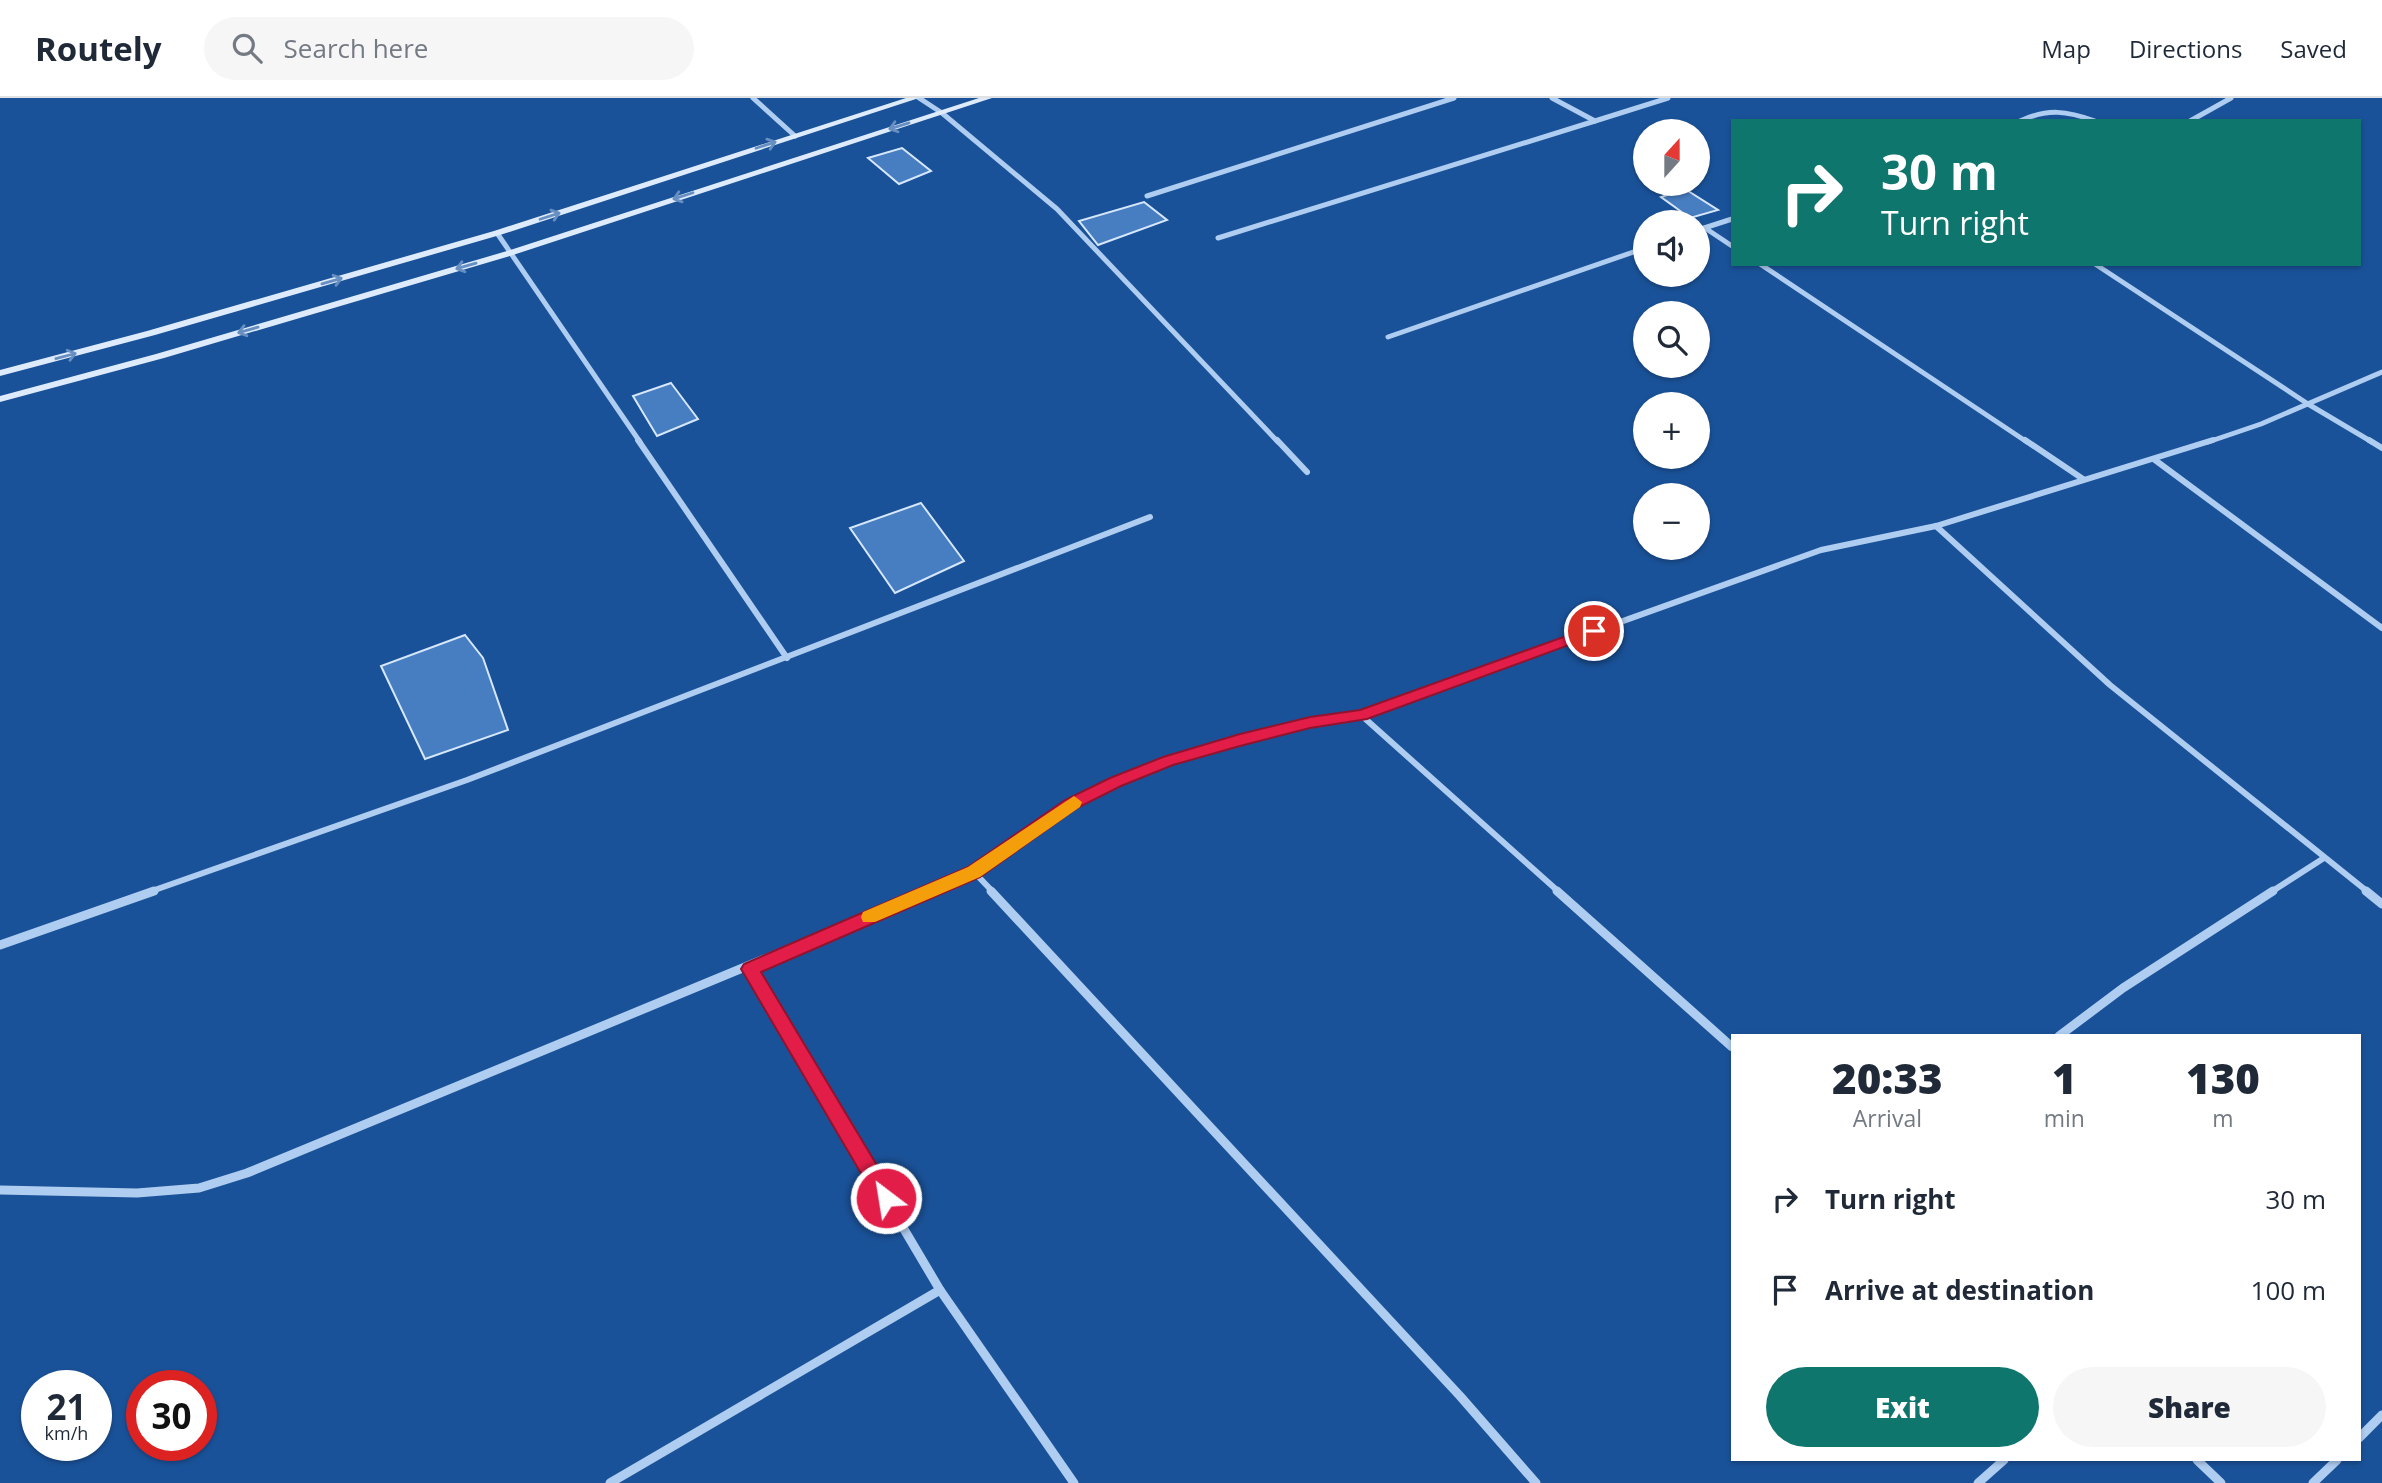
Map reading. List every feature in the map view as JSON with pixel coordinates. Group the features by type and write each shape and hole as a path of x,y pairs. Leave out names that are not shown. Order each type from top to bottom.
{"street":[{"path":"753,98 795,136"},
{"path":"0,373 151,333 497,233 917,98 942,113 1057,209 1307,472"},
{"path":"0,399 173,352 510,253 988,98"},
{"path":"1147,196 1454,98"},
{"path":"1552,98 1595,121"},
{"path":"1218,238 1668,98"},
{"path":"2194,119 2231,98"},
{"path":"2024,119 2056,109 2068,110 2090,119"},
{"path":"1710,226 1731,219"},
{"path":"1710,231 1731,245"},
{"path":"497,233 787,658"},
{"path":"1388,337 1633,252"},
{"path":"1763,266 2083,480"},
{"path":"2098,266 2308,404 2382,448"},
{"path":"0,1190 137,1193 199,1188 247,1173 750,969 974,872 1071,804 1168,761 1310,723 1361,715 1821,550 1936,526 2155,460 2261,424 2382,372"},
{"path":"2155,460 2382,628"},
{"path":"0,946 467,780 1150,517"},
{"path":"1936,526 2110,685 2382,904"},
{"path":"1361,715 1731,1046"},
{"path":"2062,1034 2123,988 2324,858"},
{"path":"974,872 1460,1396 1536,1483"},
{"path":"750,969 940,1290 1074,1483"},
{"path":"610,1483 940,1290"},
{"path":"2361,1436 2382,1415"},
{"path":"1978,1483 2003,1461"},
{"path":"2198,1461 2221,1483"},
{"path":"2314,1483 2336,1461"}],"building":[{"path":"902,148 931,171 899,184 868,158"},
{"path":"1696,196 1718,210 1710,212 1710,210 1679,210 1661,197"},
{"path":"1144,202 1167,220 1098,245 1079,221"},
{"path":"671,383 698,419 657,436 633,396"},
{"path":"921,503 964,561 895,593 850,528"},
{"path":"465,635 483,658 508,730 425,759 381,666"}],"slow traffic":[{"path":"869,917 974,872 1074,802"}],"route":[{"path":"886,1198 750,969 974,872 1071,804 1168,761 1310,723 1361,715 1594,631"}]}
